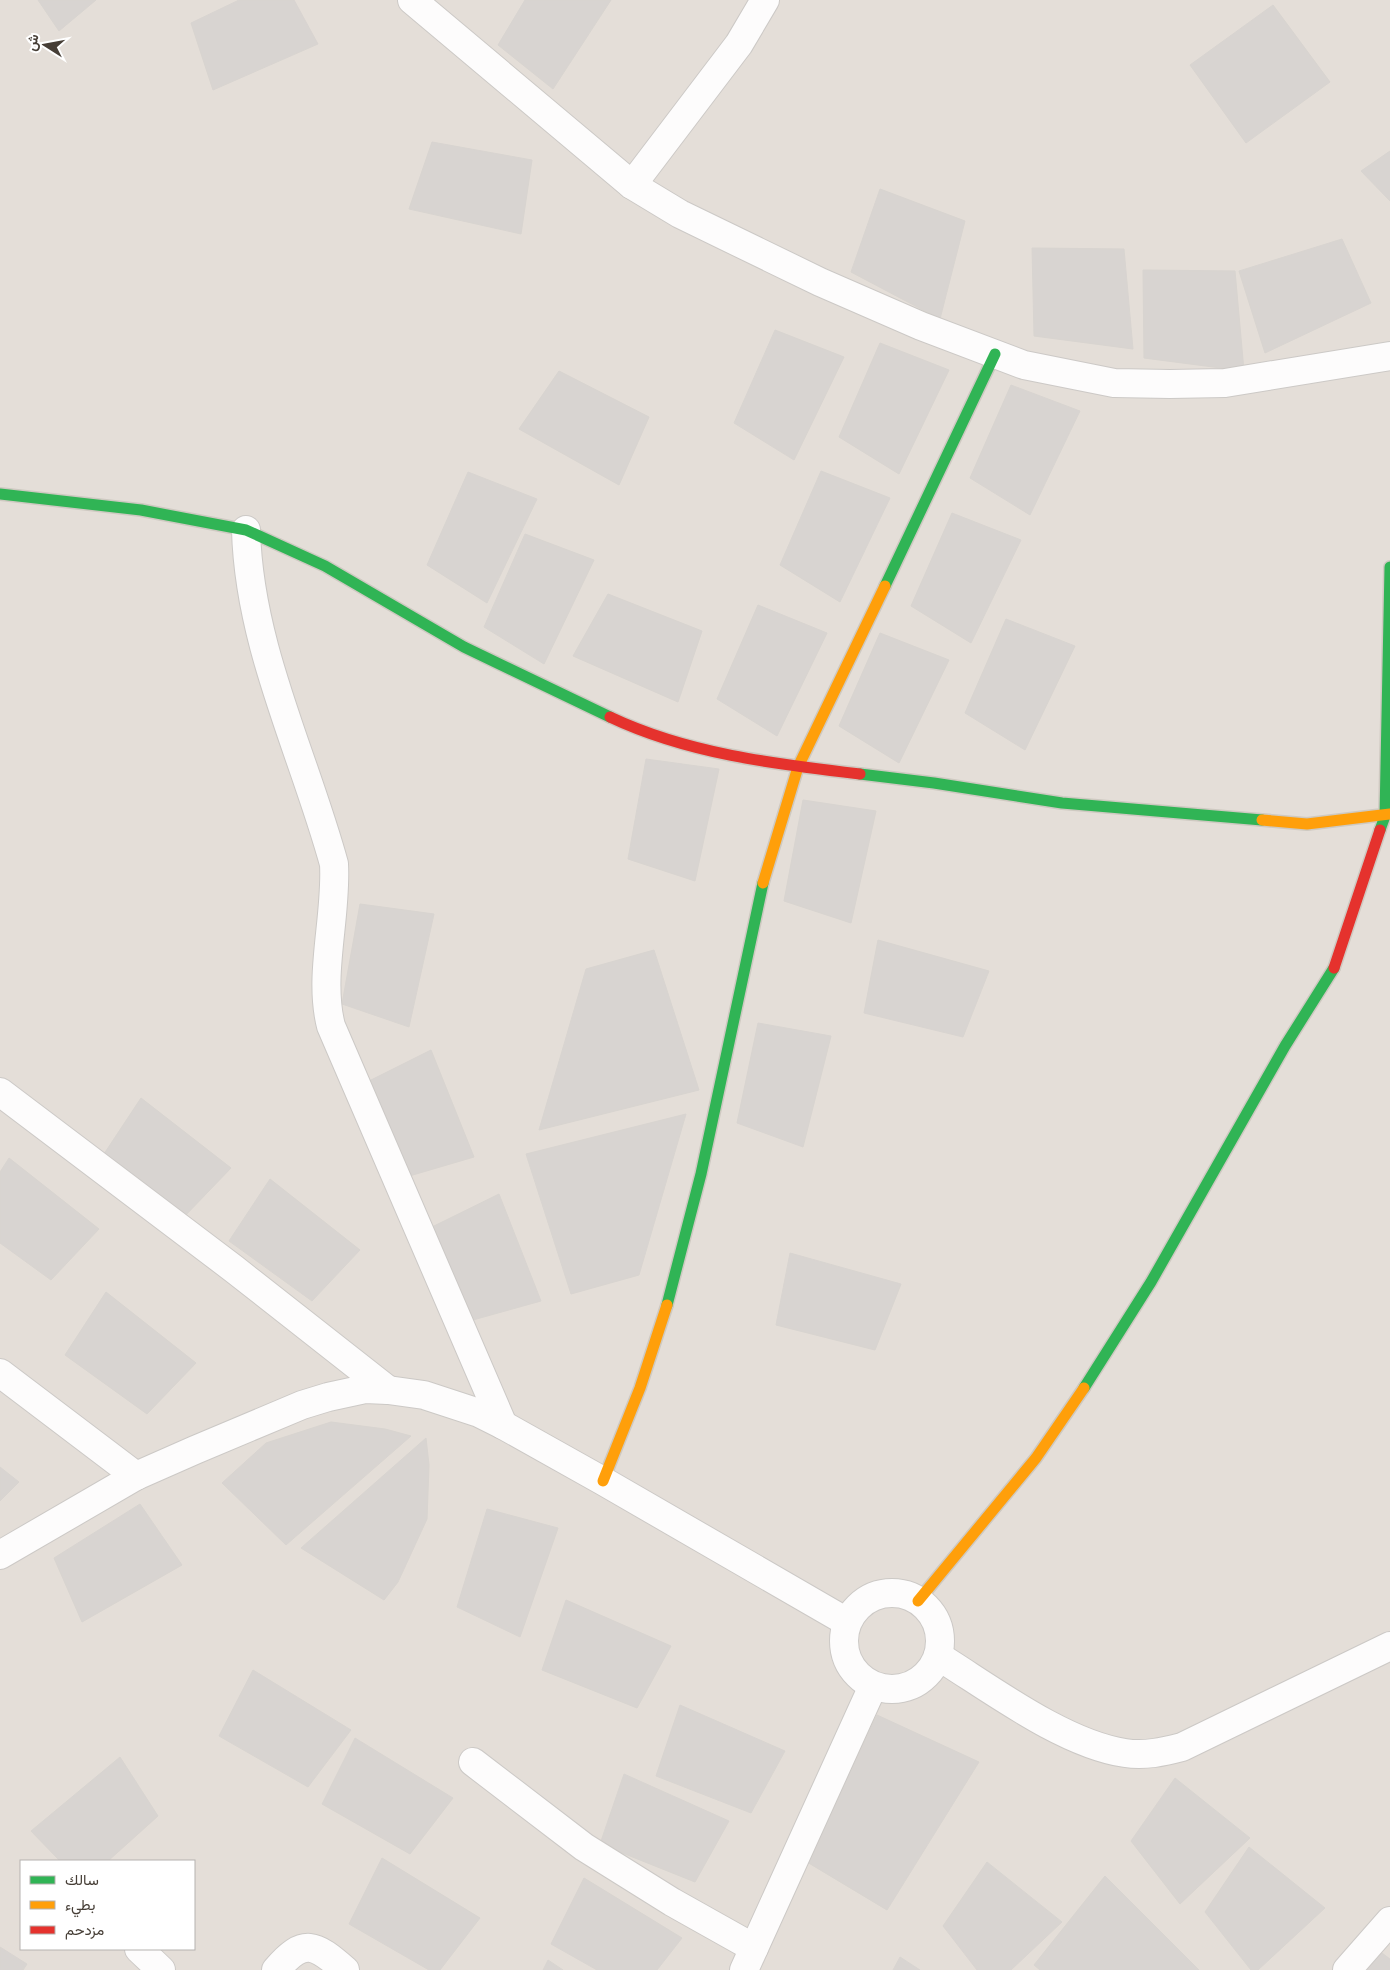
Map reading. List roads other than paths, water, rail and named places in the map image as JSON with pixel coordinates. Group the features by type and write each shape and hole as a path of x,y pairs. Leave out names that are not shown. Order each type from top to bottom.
{"street":[{"path":"412,0 632,185 680,214 812,278 921,326 1024,365 1114,383 1225,383 1390,356"},
{"path":"632,185 739,44 765,0"},
{"path":"604,1481 640,1388 673,1285 701,1174 762,886 798,767 995,354"},
{"path":"0,494 141,510 246,530 325,566 464,647 625,724 676,743 731,756 798,767 934,783 1062,804 1307,824 1387,815"},
{"path":"246,530 246,554 265,650 334,864 334,895 326,992 327,1011 331,1026 503,1425"},
{"path":"918,1601 1036,1458 1077,1400 1151,1282 1285,1046 1335,966 1387,815 1390,567"},
{"path":"0,1092 234,1269 388,1390"},
{"path":"0,1373 136,1476"},
{"path":"0,1555 136,1476 194,1450 302,1405 365,1389 388,1390 424,1395 479,1413 503,1425 604,1481 847,1622"},
{"path":"889,1593 904,1594 918,1601 930,1612 938,1625 940,1640 938,1656 930,1670 912,1685 888,1690 873,1686 859,1677 850,1664 844,1649 847,1622 860,1605 874,1597 889,1593"},
{"path":"938,1656 1032,1715 1070,1736 1096,1747 1126,1753 1151,1754 1182,1747 1390,1646"},
{"path":"473,1762 584,1847 672,1902 749,1959 873,1686"},
{"path":"1347,1970 1390,1921"},
{"path":"276,1970 297,1949 308,1947 319,1950 345,1970"},
{"path":"140,1950 161,1970"}]}
